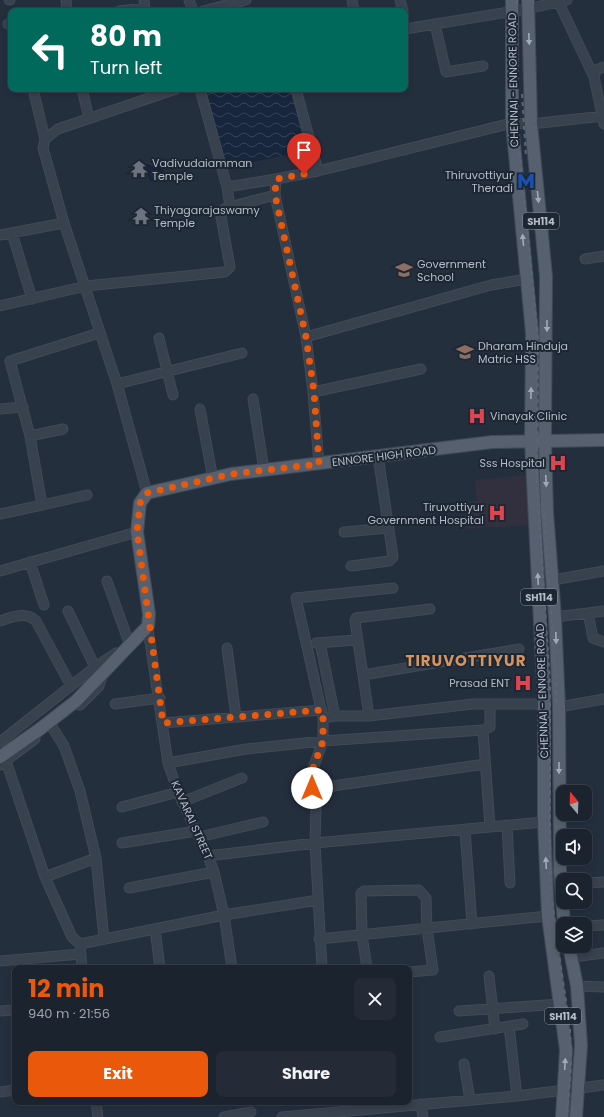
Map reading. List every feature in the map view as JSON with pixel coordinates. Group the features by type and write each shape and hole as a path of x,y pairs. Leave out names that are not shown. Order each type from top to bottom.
{"main road":[{"name":"CHENNAI - ENNORE ROAD","path":"528,5 532,124 546,276 545,442 547,512 553,580 559,707 562,873"},
{"name":"CHENNAI - ENNORE ROAD","path":"512,6 512,123 532,334 531,442 544,704 544,822 548,916 566,1050 562,1117"},
{"name":"ENNORE HIGH ROAD","path":"147,493 264,470 492,442 604,440"},
{"path":"2,761 40,729 73,694 99,670 142,634 148,619 137,532 140,503 147,493"},
{"path":"1,741 73,694 97,674 148,619"},
{"path":"547,891 556,888"},
{"name":"SH114","path":"571,953 576,986 581,1046 576,1117"}],"street":[{"path":"215,8 246,0"},
{"path":"227,187 318,171 512,123 532,124 603,118 594,77 563,2 512,6 435,24 408,26"},
{"path":"135,8 145,6"},
{"path":"435,24 446,72 483,66"},
{"path":"594,77 596,70 604,67"},
{"path":"34,92 45,139 44,155 64,223 86,286 99,333 117,384 147,493"},
{"path":"83,92 89,118"},
{"path":"45,139 58,129 167,92"},
{"path":"201,92 227,187 230,207"},
{"path":"297,92 318,171"},
{"path":"276,179 275,195 306,337 314,392 319,464"},
{"path":"0,306 86,286 228,271 230,267 221,217 222,212 230,207 275,195"},
{"path":"0,236 64,223"},
{"path":"12,233 32,298"},
{"path":"585,259 604,256"},
{"path":"306,337 491,285 527,279"},
{"path":"0,363 99,333"},
{"path":"159,338 173,395"},
{"path":"117,384 242,353"},
{"path":"10,361 30,436 42,505"},
{"path":"314,392 421,369"},
{"path":"253,399 264,470"},
{"path":"0,409 23,407"},
{"path":"200,409 213,479"},
{"path":"30,436 63,429"},
{"path":"351,566 392,560 389,528 378,456"},
{"path":"0,514 87,494"},
{"path":"344,532 389,528"},
{"path":"0,570 137,532"},
{"path":"30,562 44,605"},
{"path":"553,580 604,571"},
{"path":"107,581 128,640"},
{"path":"322,965 319,939 315,843 316,808 312,788 312,771 323,741 322,714 296,598 393,588"},
{"path":"369,716 357,640 356,618 430,609"},
{"path":"68,611 99,670 99,686 52,727 2,761 45,877 72,937 80,949 82,965"},
{"path":"555,617 604,611"},
{"path":"588,613 593,638 604,642"},
{"path":"0,621 24,615 31,616 36,621 73,694"},
{"name":"KAVARAI STREET","path":"148,619 168,763 182,802 198,834 214,872 224,915 232,965"},
{"path":"306,644 357,640"},
{"path":"320,643 335,716"},
{"path":"227,648 236,717"},
{"path":"362,675 519,649"},
{"path":"99,670 116,653"},
{"path":"114,704 160,698"},
{"path":"559,707 604,699"},
{"path":"163,723 236,717 322,714 335,716 369,716 473,704 544,704"},
{"path":"168,763 246,749 323,741 483,730 490,727 490,704"},
{"path":"52,727 64,746 80,792 96,858 104,940"},
{"path":"483,730 490,827"},
{"path":"312,788 486,764"},
{"path":"182,802 242,778"},
{"path":"122,807 178,792"},
{"path":"122,843 198,834 263,822"},
{"path":"208,856 315,843 544,822"},
{"path":"507,825 510,883"},
{"path":"465,830 472,924"},
{"path":"45,877 96,858"},
{"path":"129,888 214,872"},
{"path":"592,883 604,882"},
{"path":"367,965 362,935 361,893 364,891 419,890 426,898 427,929 433,970 412,972"},
{"path":"0,961 80,949 104,940 155,929 224,915 318,900"},
{"path":"319,939 548,916"},
{"path":"592,925 604,924"},
{"path":"155,929 160,965"},
{"path":"592,952 604,952"},
{"path":"489,976 495,1029"},
{"path":"576,986 604,987"},
{"path":"459,1011 561,1004"},
{"path":"0,1011 12,1010"},
{"path":"440,1037 524,1024"},
{"path":"509,1026 517,1096"},
{"path":"464,1064 470,1100"},
{"path":"282,1117 336,1114 421,1104 517,1096 578,1087 604,1085"},
{"path":"0,1092 12,1090"},
{"path":"421,1104 423,1117"},
{"path":"96,1105 98,1117"},
{"path":"224,1117 251,1114"}],"shaded area":[{"name":"Tiruvottiyur Government Hospital","path":"526,475 530,525 467,529 465,502 477,501 475,480"}],"water":[{"path":"206,92 292,92 308,151 227,167"},
{"path":"160,160 166,176 150,182 144,165"},
{"path":"141,1105 152,1105 141,1107"}],"railway":[{"path":"517,0 515,47 516,114 538,338 537,482 550,685 550,878 556,933 570,1029 571,1066 567,1117"},
{"path":"522,94 526,156"},
{"path":"544,515 556,684 556,706"}],"place":[{"name":"Vadivudaiamman Temple","path":"139,169"},
{"name":"Thiruvottiyur Theradi","path":"526,181"},
{"name":"Thiyagarajaswamy Temple","path":"141,216"},
{"name":"Government School","path":"404,270"},
{"name":"Dharam Hinduja Matric HSS","path":"465,352"},
{"name":"Vinayak Clinic","path":"477,416"},
{"name":"Sss Hospital","path":"558,463"},
{"name":"Tiruvottiyur Government Hospital","path":"497,513"},
{"name":"Prasad ENT","path":"523,683"}],"district":[{"name":"TIRUVOTTIYUR","path":"466,661"}],"route":[{"path":"304,174 276,179 275,195 306,337 314,392 319,464 231,474 147,493 140,503 137,532 149,614 148,624 163,723 322,710 323,741 312,771 312,788"}]}
